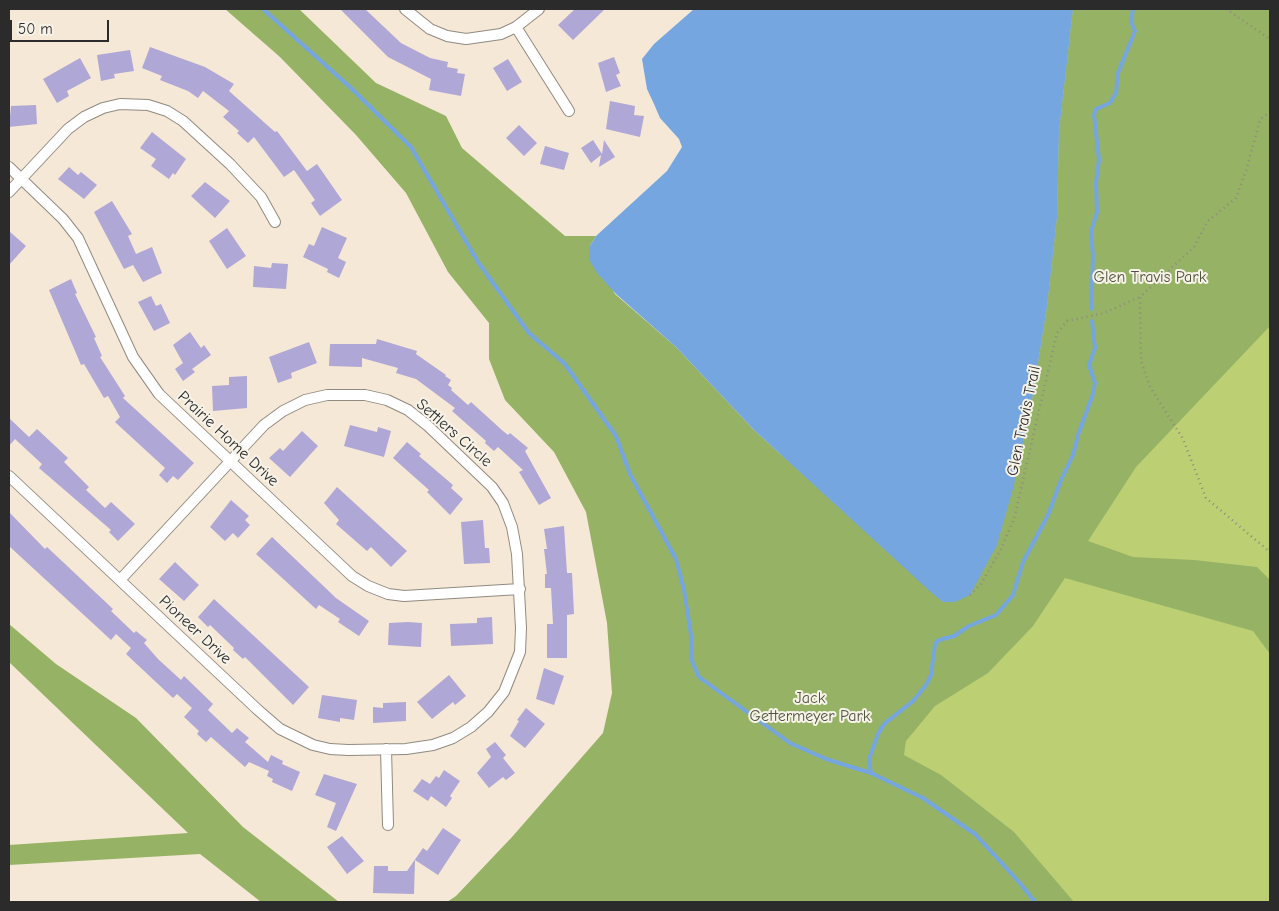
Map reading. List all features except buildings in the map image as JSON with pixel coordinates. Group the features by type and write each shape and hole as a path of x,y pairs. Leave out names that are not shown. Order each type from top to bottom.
{"street":[{"path":"405,9 430,29 447,36 466,39 501,34 516,27 539,9"},
{"path":"516,27 569,111"},
{"path":"9,192 68,129 84,117 103,108 120,104 148,105 167,111 183,121 230,164 261,197 275,222"},
{"name":"Prairie Home Drive","path":"9,168 64,219 78,238 133,356 159,394 341,566 368,586 388,594 404,596 520,589"},
{"name":"Settlers Circle","path":"120,580 231,462 264,424 283,411 305,400 349,394 387,400 408,410 427,425 492,487 503,503 512,527 520,589 520,652 504,692 488,712 471,727 453,738 433,744 386,749"},
{"name":"Pioneer Drive","path":"9,476 280,729 296,738 330,749 386,749"},
{"path":"386,749 388,825"}],"path":[{"path":"1226,9 1270,39"},
{"name":"Glen Travis Trail","path":"970,595 981,584 1000,551 1014,519 1057,333 1067,321 1104,313 1140,297 1194,247 1207,222 1236,198 1246,171 1260,120 1270,111"},
{"path":"1140,297 1141,360 1150,387 1174,422 1183,439 1206,498 1270,552"}],"green space":[{"path":"225,9 299,9 376,83 446,116 462,148 565,236 596,236 590,246 615,294 676,347 754,430 943,602 955,602 1032,400 1047,307 1057,217 1059,131 1073,9 1270,9 1270,326 1136,467 1088,541 1133,557 1194,560 1257,567 1270,580 1270,654 1253,631 1065,578 1033,626 988,673 935,706 906,741 904,755 941,775 1014,832 1074,902 447,902 456,896 512,837 603,733 612,693 607,623 586,512 554,452 505,400 489,359 489,323 448,272 406,193 356,135 280,57"},
{"path":"1055,9 1270,9 1270,902 457,902 609,737"},
{"path":"9,624 56,664 136,718 243,827 339,902 261,902 200,854 9,865 9,845 188,833 9,662"}],"water":[{"path":"694,9 1073,9 1059,131 1057,217 1047,307 1032,400 1014,485 997,545 970,595 955,602 943,602 933,594 754,430 676,347 616,294 597,273 589,259 590,246 596,236 667,171 682,147 679,139 660,118 647,89 642,59 654,44"}],"waterway":[{"path":"263,9 351,88 411,147 478,262 529,333 565,364 616,436 630,474 676,559 684,590 691,635 692,661 699,677 790,743 826,759 871,773 923,798 975,834 1035,902"},
{"path":"1091,309 1093,256 1091,232 1097,212 1096,183 1099,160 1094,115 1096,109 1110,103 1116,93 1118,73 1135,31 1131,22 1133,9"},
{"path":"871,773 869,759 878,734 884,724 913,701 926,685 931,675 935,644 939,640 954,636 969,626 996,615 1013,595 1023,562 1048,515 1073,455 1093,394 1095,383 1089,365 1095,348 1092,321"}],"park label":[{"name":"Glen Travis Park","path":"1150,277"},
{"name":"Jack Gettermeyer Park","path":"810,707"}]}
